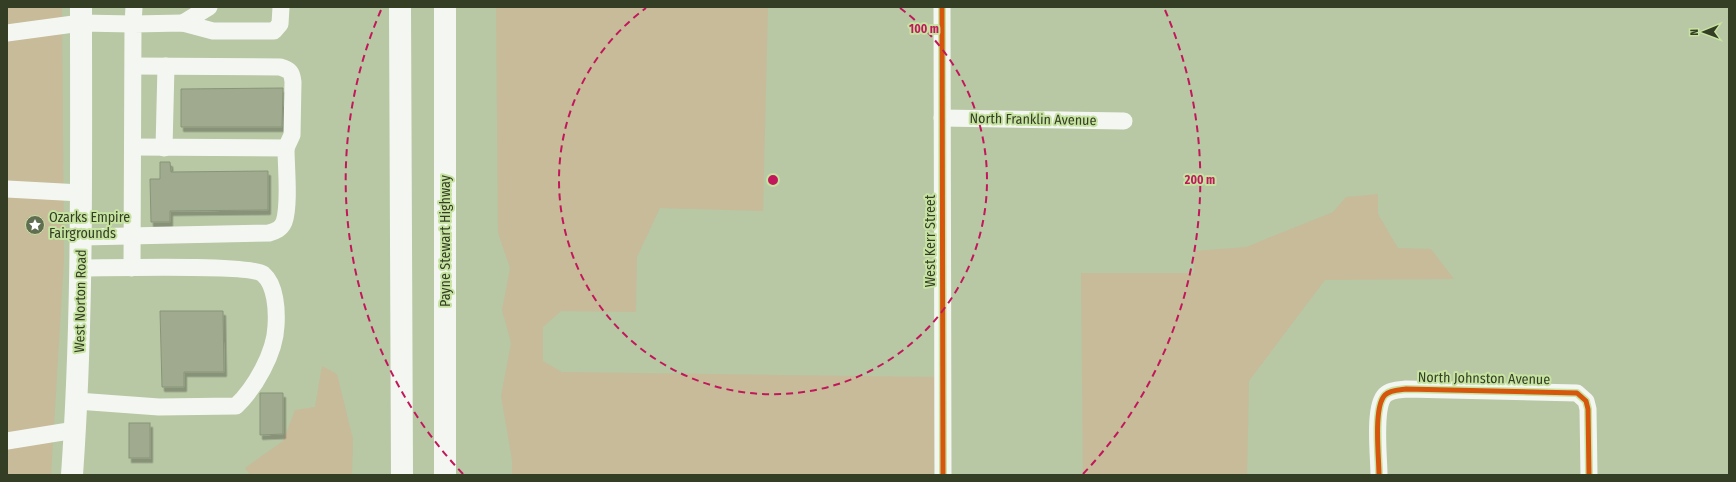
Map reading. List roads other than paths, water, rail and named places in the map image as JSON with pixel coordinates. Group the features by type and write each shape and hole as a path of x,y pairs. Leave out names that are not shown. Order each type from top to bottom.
{"main road":[{"path":"400,7 402,475"},
{"name":"Payne Stewart Highway","path":"445,7 445,475"},
{"name":"West Norton Road","path":"72,475 77,401 82,237 81,15"}],"street":[{"path":"132,268 134,7"},
{"path":"183,23 209,7"},
{"path":"7,33 81,15 133,24 183,23 213,31 274,31 280,24 281,7"},
{"name":"West Kerr Street","path":"942,7 942,475"},
{"path":"82,237 269,233 278,230 284,222 286,200 286,148 292,135 293,82 292,74 288,69 280,67 134,66"},
{"path":"164,148 166,66"},
{"name":"North Franklin Avenue","path":"942,118 1124,120"},
{"path":"133,148 286,148"},
{"path":"7,189 81,193"},
{"path":"77,401 159,407 236,406 245,398 264,367 276,332 277,314 273,295 263,274 253,270 215,268 81,268"},
{"name":"North Johnston Avenue","path":"1378,475 1378,407 1386,394 1394,390 1406,389 1571,392 1582,396 1588,409 1589,475"},
{"path":"7,441 75,430"}],"place":[{"name":"Ozarks Empire Fairgrounds","path":"35,225"}]}
